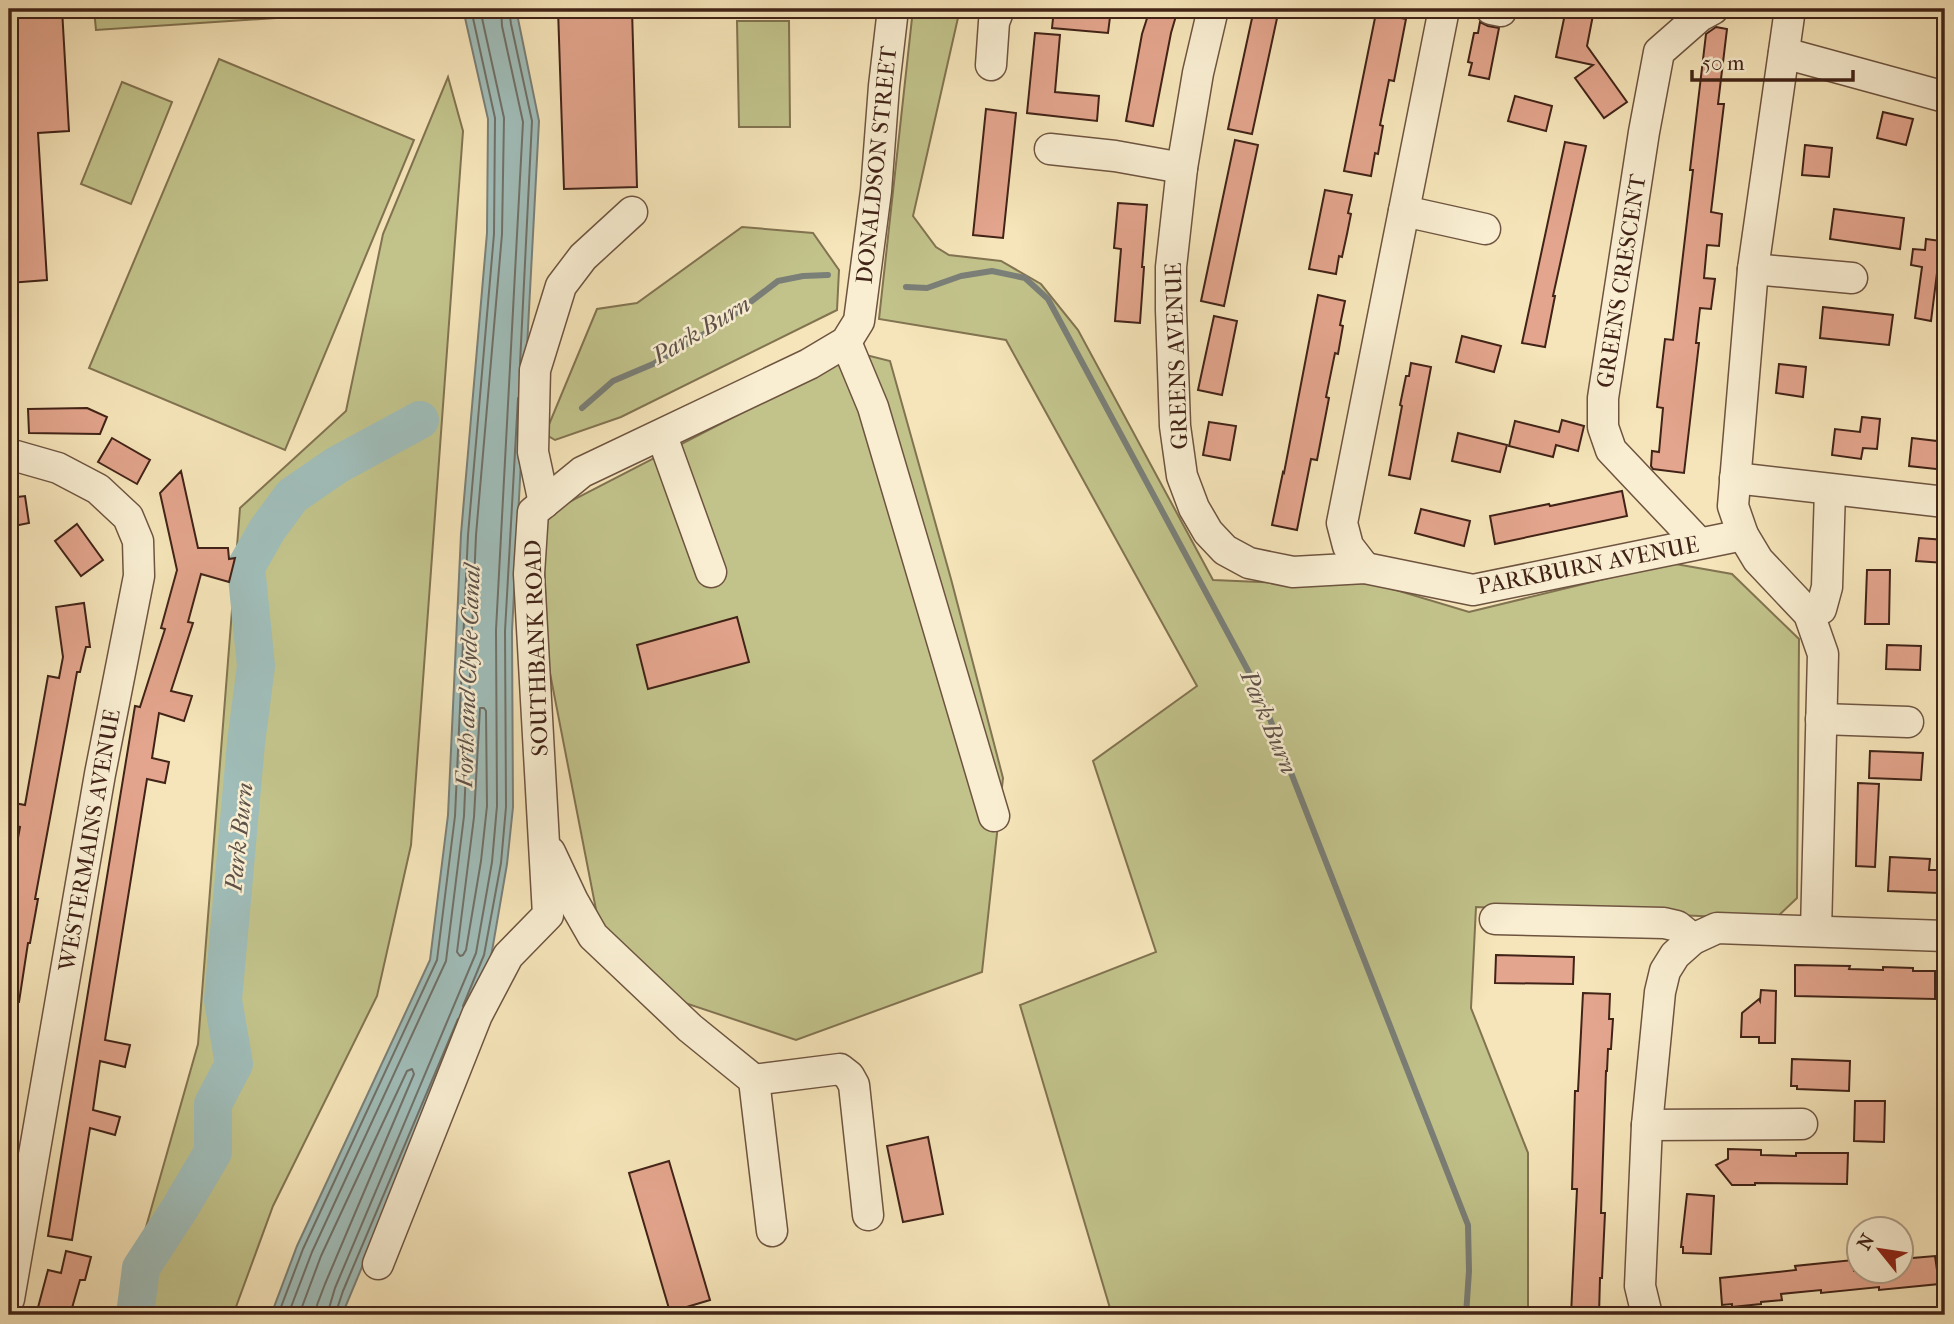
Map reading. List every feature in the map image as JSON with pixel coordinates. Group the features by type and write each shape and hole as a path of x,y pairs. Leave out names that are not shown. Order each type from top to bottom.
{"street":[{"name":"DONALDSON STREET","path":"853,332 876,191 893,9"},
{"path":"991,65 994,22 999,9"},
{"name":"GREENS AVENUE","path":"1213,9 1198,73 1182,168 1171,267 1175,426 1182,476 1194,508 1208,532 1225,550 1249,563 1293,572 1365,568"},
{"path":"1365,568 1348,546 1342,523 1444,9"},
{"name":"GREENS CRESCENT","path":"1699,543 1611,450 1603,428 1603,398 1659,52 1700,16 1713,9"},
{"path":"1790,9 1753,269 1733,506 1743,535 1758,559 1809,614 1823,654 1816,931"},
{"path":"1784,53 1945,97"},
{"path":"1050,149 1115,156 1182,168"},
{"path":"1404,211 1485,229"},
{"path":"544,503 533,453 535,370 561,286 583,257 632,212"},
{"path":"1753,269 1852,278"},
{"name":"SOUTHBANK ROAD","path":"378,1264 477,1015 508,956 548,915 529,574 533,512 582,472 809,365 853,332"},
{"path":"853,332 994,816"},
{"path":"662,436 711,572"},
{"name":"WESTERMAINS AVENUE","path":"9,454 58,468 98,489 128,517 138,541 139,576 100,774 9,1299"},
{"path":"1735,478 1945,502"},
{"path":"1809,614 1821,610 1827,587 1830,490"},
{"name":"PARKBURN AVENUE","path":"1365,568 1473,590 1743,535"},
{"path":"1821,719 1908,722"},
{"path":"543,839 593,936 690,1028 754,1080 772,1231"},
{"path":"1495,919 1664,923 1677,926 1693,939"},
{"path":"1647,1315 1640,1286 1647,1125 1660,992 1665,971 1675,955 1693,939 1717,928 1945,936"},
{"path":"754,1080 840,1069 849,1076 854,1085 868,1215"},
{"path":"1647,1125 1802,1124"}],"green space":[{"path":"94,9 394,9 394,10 96,30"},
{"path":"913,9 960,9 913,216 936,247 949,255 1001,261 1041,284 1078,330 1213,580 1330,585 1376,584 1469,612 1670,563 1732,574 1799,639 1797,898 1775,919 1476,907 1471,1008 1528,1153 1528,1315 1353,1315 1351,1311 1112,1315 1020,1005 1156,952 1093,761 1197,686 1006,340 879,319"},
{"path":"737,21 789,21 790,127 739,127"},
{"path":"219,59 414,140 285,450 89,368"},
{"path":"448,77 463,131 411,845 377,996 273,1206 233,1315 121,1315 198,1044 240,508 346,411 383,234"},
{"path":"122,82 172,102 131,204 81,184"},
{"path":"742,227 813,233 839,270 837,310 621,417 555,440 545,434 597,309 637,303"},
{"path":"858,353 890,361 1003,778 982,972 796,1040 652,992 599,925 548,663 542,516"}],"water":[{"name":"Forth and Clyde Canal","path":"463,9 516,9 539,121 512,631 513,807 507,864 491,957 342,1315 271,1315 297,1246 430,960 448,815 461,534 487,233 488,119"}],"building":[{"path":"9,9 62,9 69,131 38,133 47,280 9,283"},
{"path":"558,9 632,9 637,187 564,189"},
{"path":"1054,9 1111,9 1108,33 1052,28"},
{"path":"1150,9 1178,9 1153,126 1126,121 1142,34"},
{"path":"1254,9 1279,9 1252,134 1228,129"},
{"path":"1566,9 1593,15 1587,46 1627,102 1604,118 1575,78 1593,65 1556,57"},
{"path":"1376,13 1406,19 1394,81 1389,80 1380,125 1383,126 1378,154 1375,153 1371,176 1344,171"},
{"path":"1480,22 1499,28 1489,79 1469,75 1472,63 1468,62 1474,33 1478,33"},
{"path":"1716,27 1727,29 1718,104 1724,104 1711,212 1722,214 1719,246 1707,245 1704,278 1715,279 1711,309 1700,308 1696,343 1699,343 1684,473 1653,469 1652,451 1659,452 1663,408 1657,407 1665,339 1673,340 1706,34"},
{"path":"1035,33 1060,35 1055,92 1099,96 1097,121 1027,113"},
{"path":"1515,96 1552,106 1546,131 1508,121"},
{"path":"986,109 1016,113 1003,238 973,235"},
{"path":"1883,112 1913,119 1906,145 1877,138"},
{"path":"1235,140 1258,145 1224,306 1201,301"},
{"path":"1565,142 1586,146 1553,296 1545,347 1522,343"},
{"path":"1805,145 1832,148 1829,177 1802,175"},
{"path":"1325,190 1352,195 1347,234 1336,274 1309,269"},
{"path":"1118,203 1147,205 1140,323 1115,321 1121,249 1114,248"},
{"path":"1834,209 1904,218 1900,249 1830,239"},
{"path":"1926,239 1941,241 1931,321 1915,318 1922,267 1911,265 1913,249 1925,250"},
{"path":"1318,295 1345,301 1340,325 1343,326 1326,397 1329,398 1317,460 1311,459 1297,530 1272,525"},
{"path":"1823,307 1893,315 1889,345 1820,338"},
{"path":"1214,316 1237,321 1222,395 1198,390"},
{"path":"1462,336 1501,346 1494,372 1456,362"},
{"path":"1411,363 1431,367 1410,479 1389,475 1402,406 1400,405"},
{"path":"1779,364 1806,367 1803,397 1776,393"},
{"path":"87,408 107,417 100,434 29,433 28,409"},
{"path":"1862,417 1880,419 1877,449 1863,448 1861,459 1832,455 1835,429 1860,432"},
{"path":"1562,420 1584,426 1578,451 1556,445 1553,457 1509,446 1515,421 1559,432"},
{"path":"1209,422 1236,426 1230,460 1203,455"},
{"path":"1458,433 1507,445 1500,472 1452,461"},
{"path":"112,438 150,460 137,484 98,462"},
{"path":"1912,438 1945,442 1945,470 1909,466"},
{"path":"181,471 198,548 228,548 229,559 235,558 229,582 201,574 188,622 193,623 171,691 192,696 184,721 159,713 152,758 169,762 165,783 147,779 105,1040 130,1045 125,1067 100,1061 93,1110 120,1117 115,1135 90,1128 72,1240 48,1236 135,706 140,707 165,629 161,628 177,570 160,493"},
{"path":"1622,491 1627,516 1495,544 1490,516"},
{"path":"25,496 29,523 9,527 9,498"},
{"path":"1421,509 1470,521 1464,546 1415,533"},
{"path":"77,524 103,560 81,576 55,541"},
{"path":"1919,538 1945,540 1945,563 1916,561"},
{"path":"1867,570 1890,570 1889,624 1865,624"},
{"path":"84,603 90,647 86,647 80,672 77,672 19,1002 9,1001 9,903 20,827 9,824 9,802 25,805 48,676 59,678 63,657 56,607"},
{"path":"737,617 749,662 648,689 637,645"},
{"path":"1887,645 1921,646 1920,670 1886,669"},
{"path":"1870,751 1923,753 1921,780 1869,778"},
{"path":"1858,783 1879,784 1875,867 1856,866"},
{"path":"1890,857 1930,859 1929,870 1940,870 1939,893 1888,891"},
{"path":"1496,955 1574,957 1573,984 1495,983"},
{"path":"1795,965 1935,971 1935,999 1795,996"},
{"path":"1761,990 1776,991 1775,1043 1759,1043 1759,1037 1741,1037 1742,1013 1759,999 1760,1001"},
{"path":"1583,993 1610,994 1609,1019 1613,1019 1606,1071 1601,1213 1605,1213 1599,1315 1571,1315 1577,1189 1572,1189 1575,1091 1578,1091"},
{"path":"1792,1059 1850,1061 1849,1091 1797,1089 1797,1086 1791,1086"},
{"path":"1855,1101 1885,1101 1884,1142 1854,1141"},
{"path":"928,1137 943,1214 903,1222 887,1146"},
{"path":"1728,1149 1761,1150 1761,1155 1848,1153 1847,1184 1732,1185 1716,1165 1728,1159"},
{"path":"669,1161 710,1300 670,1312 629,1173"},
{"path":"1687,1194 1714,1196 1711,1254 1683,1253 1681,1247"},
{"path":"66,1251 91,1257 85,1280 80,1280 70,1315 36,1315 48,1270 61,1273"},
{"path":"1935,1256 1939,1284 1879,1290 1879,1287 1821,1293 1821,1290 1781,1294 1782,1300 1761,1304 1732,1307 1732,1304 1722,1305 1720,1278 1796,1270 1795,1266 1846,1261 1846,1286 1916,1286 1916,1258"}],"waterway":[{"name":"Park Burn","path":"906,287 927,288 961,276 992,271 1025,278 1048,299 1259,691 1468,1225 1466,1315"},
{"name":"Park Burn","path":"582,408 613,381 653,364 724,322 778,281 828,275"},
{"name":"Park Burn","path":"135,1315 141,1268 213,1152 213,1104 234,1064 223,1000 246,743 256,666 246,567 267,530 292,496 337,465 420,420"}]}
